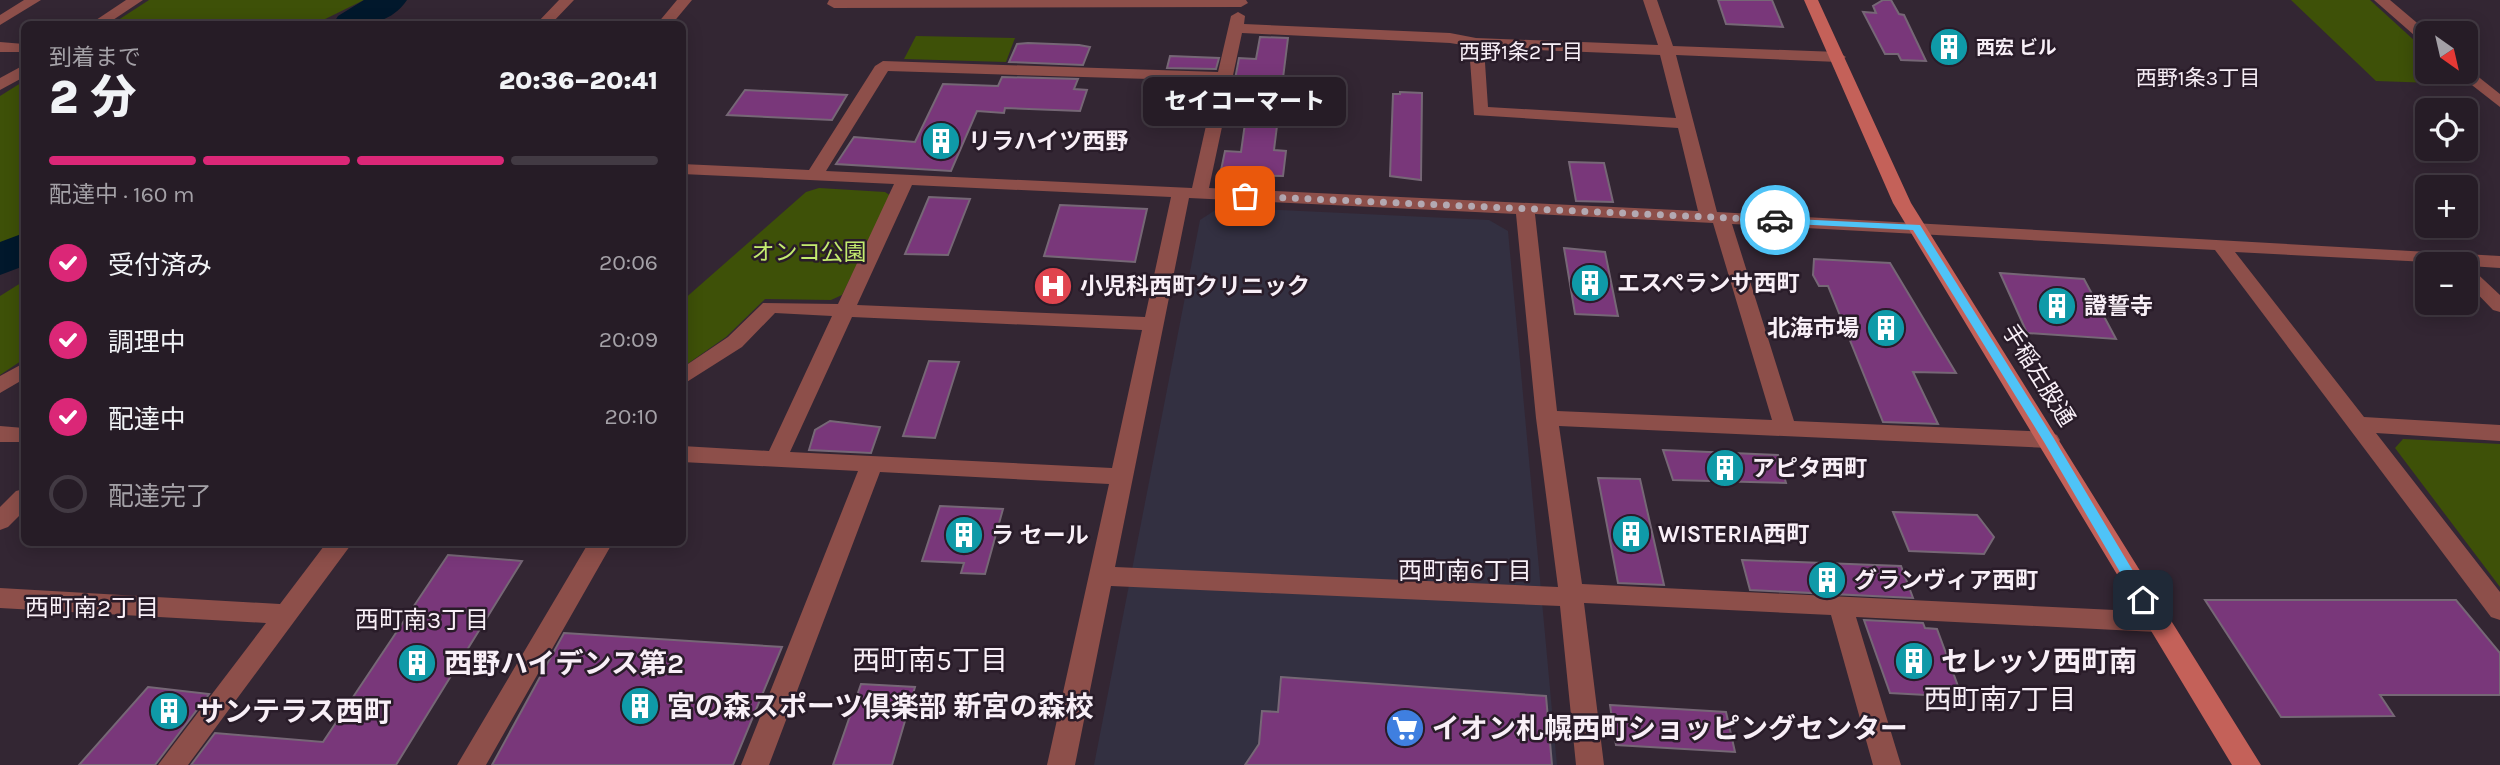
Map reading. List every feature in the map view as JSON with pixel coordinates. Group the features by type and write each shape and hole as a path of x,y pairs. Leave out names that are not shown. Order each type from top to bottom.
{"street":[{"path":"0,21 34,0"},
{"path":"102,21 136,0"},
{"path":"546,21 567,0"},
{"path":"667,21 685,0"},
{"path":"837,0 834,4 1241,1 1225,77 1153,324 1061,765"},
{"path":"1650,0 1667,50 1683,122 1785,428"},
{"name":"手稲左股通","path":"1811,0 1902,203 2049,440 2156,622 2246,765"},
{"path":"2381,0 2415,29"},
{"path":"1236,28 1451,38 1476,43 1838,57"},
{"path":"1476,43 1480,112 1683,122"},
{"path":"0,47 21,48"},
{"path":"814,176 883,66 1225,77"},
{"path":"0,85 21,72"},
{"path":"2478,83 2500,102"},
{"path":"686,169 1917,227 2220,245 2415,261"},
{"path":"776,459 905,180"},
{"path":"1525,209 1547,418 1590,765"},
{"path":"2220,245 2500,610"},
{"path":"2478,264 2500,262"},
{"path":"2478,283 2500,306"},
{"path":"686,375 735,341 770,307 1153,324"},
{"path":"0,386 21,372"},
{"path":"1547,418 2049,440"},
{"path":"2360,425 2500,433"},
{"path":"0,434 21,435"},
{"path":"686,454 1122,477"},
{"path":"755,765 872,465"},
{"path":"0,521 21,499"},
{"path":"172,765 338,546"},
{"path":"471,765 599,546"},
{"path":"1100,576 1551,597 1585,593 2156,622"},
{"path":"0,598 286,614"},
{"path":"1841,607 1887,765"}],"shaded area":[{"path":"1220,207 1489,220 1508,231 1557,765 1094,765 1200,220"}],"green space":[{"path":"149,0 364,0 321,21 117,21"},
{"path":"2291,0 2370,0 2415,41 2415,82 2376,81"},
{"path":"916,36 1015,38 1006,62 904,59"},
{"path":"21,83 21,237 0,249 0,96"},
{"name":"オンコ公園","path":"819,188 885,192 891,196 842,295 831,300 765,299 726,337 686,365 686,297 806,192"},
{"path":"21,283 21,361 0,375 0,296"},
{"path":"2403,439 2500,444 2500,587 2395,448"}],"building":[{"path":"1718,0 1772,0 1783,27 1726,24"},
{"path":"1883,0 1891,0 1899,14 1904,15 1926,61 1901,60 1898,54 1885,54 1863,12 1876,13 1873,6"},
{"path":"1260,37 1288,38 1274,150 1286,151 1283,176 1220,175 1225,151 1241,152 1249,95 1232,95 1239,58 1256,59"},
{"path":"1017,44 1090,47 1083,65 1009,62"},
{"path":"1170,56 1219,58 1216,69 1167,68"},
{"name":"リラハイツ西野","path":"1002,77 1078,79 1074,89 1087,90 1080,111 1005,108 1004,113 977,111 951,171 836,164 854,137 915,142 943,84 998,86"},
{"path":"1163,82 1213,84 1210,94 1202,94 1199,108 1156,107"},
{"path":"745,90 847,95 832,120 727,115"},
{"path":"1422,93 1421,180 1390,176 1393,94"},
{"path":"1569,162 1604,163 1613,202 1576,201"},
{"path":"929,197 970,199 948,255 905,254"},
{"path":"1060,205 1147,209 1135,262 1044,256"},
{"name":"エスペランサ西町","path":"1564,248 1605,252 1618,316 1575,314"},
{"name":"北海市場","path":"1814,259 1890,263 1956,373 1913,372 1938,424 1883,422 1828,286 1819,286 1813,275"},
{"name":"證誓寺","path":"2000,273 2084,279 2116,339 2027,333"},
{"path":"929,361 959,362 935,438 903,436"},
{"path":"830,421 880,427 871,453 809,450 815,430"},
{"name":"アピタ西町","path":"1663,450 1778,455 1786,483 1673,480"},
{"name":"WISTERIA西町","path":"1598,478 1640,479 1664,585 1618,583"},
{"name":"ラ セール","path":"940,506 1003,509 985,574 961,573 964,563 922,561"},
{"path":"1893,512 1977,515 1994,537 1984,554 1909,551"},
{"name":"西野ハイデンス第2","path":"448,555 522,561 396,765 191,765 215,733 323,742"},
{"name":"グランヴィア西町","path":"1742,560 1901,566 1913,598 1750,590"},
{"path":"2205,600 2456,600 2500,653 2500,695 2380,695 2394,716 2281,717"},
{"name":"セレッソ西町南","path":"1864,620 1923,623 1925,628 1937,629 1962,697 1890,693"},
{"name":"宮の森スポーツ倶楽部 新宮の森校","path":"564,633 782,647 733,765 492,765"},
{"name":"イオン札幌西町ショッピングセンター","path":"1281,677 1546,696 1552,765 1245,765 1259,744 1262,711 1278,712"},
{"path":"861,684 915,687 892,765 833,765"},
{"path":"148,687 209,694 155,765 79,765"},
{"path":"1610,705 1726,712 1735,752 1616,745"}],"waterway":[{"path":"356,21 389,0"},
{"path":"0,261 21,249"}],"way so far":[{"path":"1245,196 1775,220"}],"place":[{"name":"西宏 ビル","path":"1949,47"},
{"name":"リラハイツ西野","path":"941,141"},
{"name":"セイコーマート","path":"1245,196"},
{"name":"エスペランサ西町","path":"1590,283"},
{"name":"小児科西町クリニック","path":"1053,286"},
{"name":"證誓寺","path":"2057,306"},
{"name":"北海市場","path":"1886,328"},
{"name":"アピタ西町","path":"1725,468"},
{"name":"WISTERIA西町","path":"1631,534"},
{"name":"ラ セール","path":"964,535"},
{"name":"グランヴィア西町","path":"1827,580"},
{"name":"セレッソ西町南","path":"1914,661"},
{"name":"西野ハイデンス第2","path":"417,663"},
{"name":"宮の森スポーツ倶楽部 新宮の森校","path":"640,706"},
{"name":"サンテラス西町","path":"169,711"},
{"name":"イオン札幌西町ショッピングセンター","path":"1405,728"}],"district":[{"name":"西野1条2丁目","path":"1521,52"},
{"name":"西野1条3丁目","path":"2198,78"},
{"name":"西町南6丁目","path":"1465,571"},
{"name":"西町南2丁目","path":"92,608"},
{"name":"西町南3丁目","path":"422,620"},
{"name":"西町南5丁目","path":"930,660"},
{"name":"西町南7丁目","path":"2000,699"}],"route":[{"path":"1775,220 1917,227 1931,254 2049,440 2143,600"}]}
